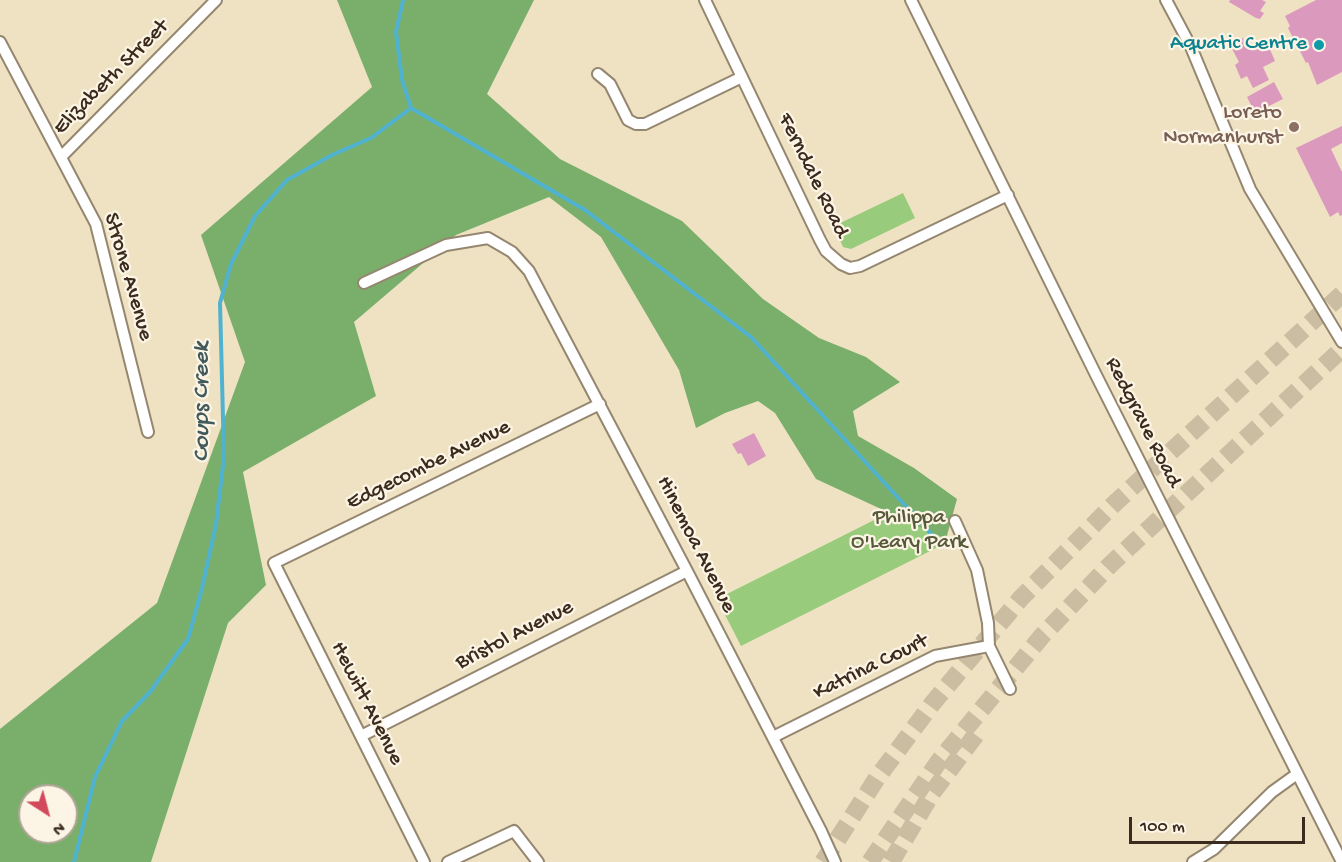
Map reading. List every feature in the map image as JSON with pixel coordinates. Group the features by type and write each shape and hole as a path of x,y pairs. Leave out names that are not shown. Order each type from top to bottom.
{"street":[{"name":"Elizabeth Street","path":"61,157 216,0"},
{"name":"Ferndale Road","path":"705,0 826,250 841,264 850,267 860,266 1008,195"},
{"name":"Redgrave Road","path":"911,0 1341,862"},
{"path":"1166,0 1191,47 1250,189 1342,342"},
{"name":"Strone Avenue","path":"0,42 96,224 148,432"},
{"path":"598,74 610,84 628,120 636,124 645,124 742,77"},
{"name":"Hinemoa Avenue","path":"364,283 446,244 488,238 512,252 529,271 687,570 835,862"},
{"name":"Edgecombe Avenue","path":"274,563 600,404"},
{"path":"955,521 977,570 988,623 989,646 1010,688"},
{"name":"Hewitt Avenue","path":"274,563 424,862"},
{"name":"Bristol Avenue","path":"361,736 687,570"},
{"name":"Katrina Court","path":"773,737 929,658 989,646"},
{"path":"1193,862 1214,849 1272,792 1297,774"},
{"path":"448,862 514,831 538,862"}],"green space":[{"path":"337,0 534,0 487,94 560,159 682,221 763,299 819,338 866,357 900,382 853,411 858,436 914,468 957,499 946,539 816,479 775,413 758,401 725,413 696,428 679,370 601,237 549,197 456,235 354,322 376,396 243,472 266,585 228,623 151,862 0,862 0,729 157,603 245,362 201,235 372,87"},
{"path":"903,193 915,218 851,249 843,247 834,226"},
{"name":"Philippa O'Leary Park","path":"924,495 946,543 741,646 717,599"}],"building":[{"path":"1230,0 1262,0 1266,2 1260,11 1264,13 1260,19 1256,18 1229,2"},
{"name":"Aquatic Centre","path":"1316,0 1342,0 1342,72 1317,85 1308,62 1306,63 1288,28 1290,26 1285,16"},
{"path":"1243,38 1244,42 1265,49 1269,47 1275,61 1263,67 1269,80 1253,88 1247,76 1241,79 1235,65 1239,62 1230,45"},
{"path":"1274,82 1283,99 1255,113 1247,97"},
{"path":"1342,126 1342,143 1331,149 1342,172 1342,215 1340,216 1338,212 1330,217 1296,148"},
{"path":"754,433 766,456 748,466 741,453 738,454 732,444"}],"waterway":[{"name":"Coups Creek","path":"74,862 95,777 122,721 150,692 188,639 202,588 216,524 224,457 220,303 231,264 255,216 287,180 332,155 371,138 411,108 402,80 396,32 403,0"},
{"path":"411,108 585,210 751,337 934,537"}],"tunnel":[{"path":"823,862 877,778 932,704 1021,598 1115,503 1342,294"},
{"path":"870,862 939,761 1042,636 1111,564 1342,349"},
{"path":"891,862 932,793 981,728"}],"place":[{"name":"Aquatic Centre","path":"1319,45"},
{"name":"Loreto Normanhurst","path":"1294,127"}]}
